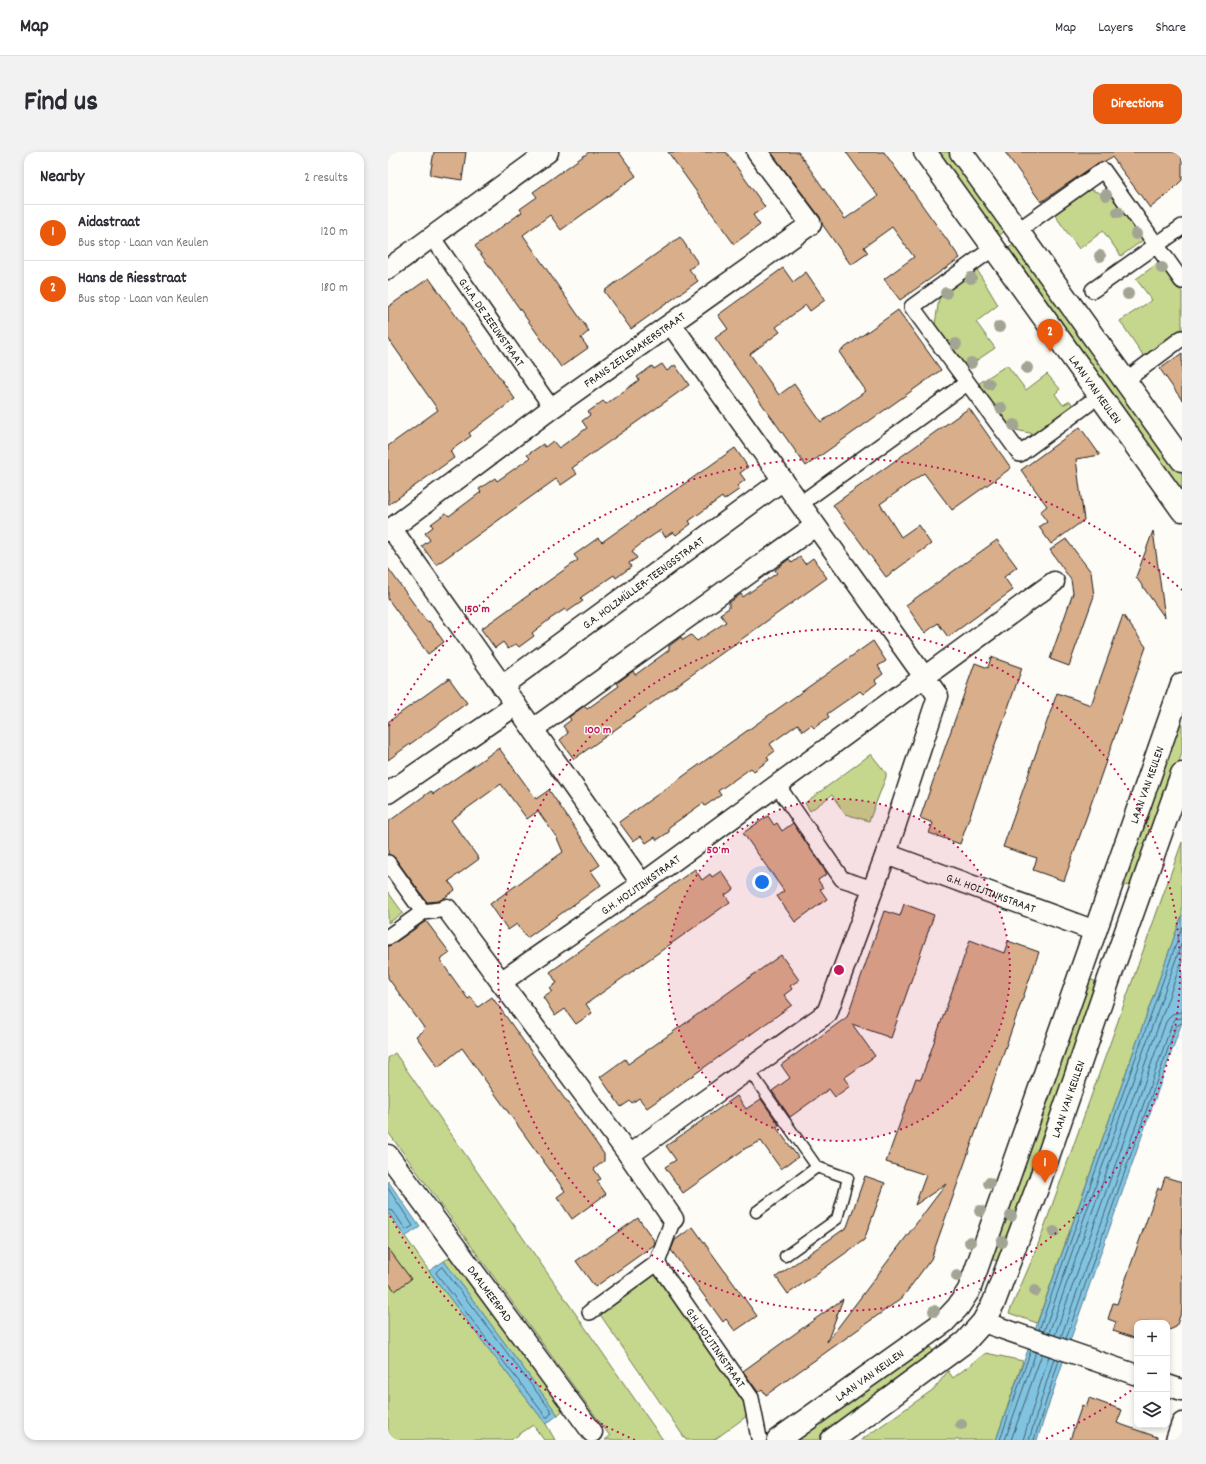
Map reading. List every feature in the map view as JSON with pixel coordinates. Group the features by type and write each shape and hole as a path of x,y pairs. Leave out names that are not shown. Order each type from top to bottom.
{"street":[{"path":"388,269 548,152"},
{"name":"FRANS ZEILEMAKERSTRAAT","path":"390,529 552,408 810,224 757,152"},
{"name":"LAAN VAN KEULEN","path":"924,152 1182,510"},
{"path":"961,152 1182,460"},
{"path":"1027,224 1104,170 1182,281"},
{"path":"1093,290 1182,227"},
{"name":"G.H.A. DE ZEEUWSTRAAT","path":"432,237 552,408"},
{"path":"985,254 912,307 1020,454 1088,404"},
{"path":"629,1155 827,1013 886,854 938,696 671,324"},
{"path":"1134,374 1182,338"},
{"path":"800,504 967,383"},
{"name":"G.A. HOLZMÜLLER-TEENGSSTRAAT","path":"502,686 783,480"},
{"path":"533,729 815,526"},
{"path":"390,529 516,704 642,884"},
{"name":"G.H. HOIJTINKSTRAAT","path":"501,982 642,884 1054,582"},
{"name":"LAAN VAN KEULEN","path":"769,1439 927,1335 944,1322 958,1307 969,1290 1182,684"},
{"path":"388,793 516,704"},
{"name":"LAAN VAN KEULEN","path":"832,1440 965,1342 983,1322 994,1302 1039,1183 1122,941 1182,774"},
{"path":"777,785 842,879 873,889"},
{"name":"G.H. HOIJTINKSTRAAT","path":"886,854 1095,930"},
{"path":"388,863 423,912"},
{"path":"388,937 423,912 448,909 629,1155 673,1219 658,1263 590,1312"},
{"path":"1095,930 1122,941"},
{"name":"DAALMEERPAD","path":"388,1155 592,1432"},
{"name":"G.H. HOIJTINKSTRAAT","path":"658,1263 752,1398 769,1439"},
{"path":"958,1307 983,1322 1134,1374"},
{"path":"1170,1386 1182,1390"},
{"path":"1176,1440 1182,1424"}],"lane":[{"path":"748,1069 817,1167 848,1178 838,1219 785,1256"},
{"path":"756,1212 817,1167"}],"green space":[{"path":"935,152 955,152 1009,228 996,238"},
{"path":"1089,189 1118,200 1146,238 1121,256 1103,231 1079,249 1054,214"},
{"path":"1018,241 1182,471 1182,497 1006,250"},
{"path":"1161,261 1182,292 1182,333 1145,358 1120,321 1152,300 1136,279"},
{"path":"976,268 998,305 976,322 995,348 967,367 935,324 940,293"},
{"path":"1007,365 1026,390 1047,374 1060,389 1055,394 1063,405 1070,401 1074,408 1039,435 1011,429 978,384"},
{"path":"1182,706 1182,753 1134,888 1120,883"},
{"path":"871,754 886,773 886,777 869,821 845,814 832,795 810,811 805,803"},
{"path":"1182,842 1182,915 1037,1323 1009,1313 1035,1253"},
{"path":"388,892 403,913 388,923"},
{"path":"1086,978 1100,983 1003,1263 988,1258"},
{"path":"395,1053 663,1440 605,1440 610,1436 388,1132 388,1058"},
{"path":"388,1212 429,1271 546,1424 555,1440 544,1440 533,1425 511,1440 388,1440"},
{"path":"453,1256 564,1409 558,1415 444,1261"},
{"path":"654,1272 751,1413 714,1440 686,1440 599,1313"},
{"path":"927,1342 936,1356 817,1440 784,1440"},
{"path":"986,1353 1023,1361 996,1440 861,1440 934,1389 948,1371 953,1378"}],"water":[{"path":"1182,915 1182,1022 1072,1335 1037,1440 996,1440"},
{"path":"388,1181 420,1227 405,1237 388,1212"},
{"path":"444,1261 558,1415 546,1424 429,1271"}],"building":[{"path":"434,152 466,152 462,180 430,175"},
{"path":"589,152 619,152 636,176 561,230 550,215 523,235 589,331 581,338 588,348 561,367 475,246 522,212 520,209 537,197 533,192"},
{"path":"668,152 726,152 765,207 753,215 760,225 734,244"},
{"path":"771,152 798,152 845,219 878,196 846,152 884,152 960,258 900,300 884,279 914,257 892,227 864,247 868,253 851,265 822,224 820,217"},
{"path":"1005,152 1182,152 1182,180 1168,194 1150,208 1112,157 1098,163 1041,202"},
{"path":"680,237 698,263 689,269 698,281 631,329 604,291"},
{"path":"783,268 793,282 806,272 825,300 810,311 806,305 776,327 780,332 750,354 779,395 794,384 821,422 866,391 839,352 898,310 941,370 806,466 715,338 728,329 718,315"},
{"path":"429,278 515,399 469,433 471,436 450,451 454,458 388,505 388,446 438,410 388,338 388,307"},
{"path":"1182,353 1182,400 1160,369"},
{"path":"662,364 667,371 675,365 689,385 572,468 577,474 561,485 556,479 436,565 422,546 430,540 425,533 433,527 431,524 446,513 449,516 481,492 479,489 495,478 497,481 530,458 527,455 543,444 545,447 553,441 559,448 587,428 582,421 590,415 588,412 603,401 606,404 639,380 637,377 652,366 654,369"},
{"path":"969,408 1011,468 952,510 924,473 880,504 901,537 918,525 931,544 886,577 833,505"},
{"path":"1080,427 1100,455 1076,459 1084,520 1051,544 1039,527 1047,522 1040,512 1047,506 1021,470"},
{"path":"735,448 748,467 740,473 745,480 737,486 740,489 724,500 722,497 689,521 691,524 676,535 673,532 665,537 661,530 646,540 632,551 637,558 629,563 631,567 616,578 614,575 580,598 583,601 567,612 565,609 550,619 532,633 534,636 519,647 516,644 508,649 503,642 495,648 481,629 578,560 574,555 598,538 602,542"},
{"path":"1153,531 1159,574 1165,618 1136,577"},
{"path":"1066,539 1091,572 1094,596 1069,666 1050,659 1073,593 1071,580 1050,550"},
{"path":"997,540 1017,567 1004,577 1013,590 948,637 938,623 925,633 906,605"},
{"path":"800,557 805,564 813,558 827,578 574,759 560,740 568,733 563,726 571,720 569,717 584,706 587,709 619,686 617,683 633,671 635,675 669,650 669,646 681,637 683,640 691,635 697,641 726,622 720,614 729,608 729,603 741,594 743,597 777,573 775,570 789,559 792,563"},
{"path":"388,568 427,622 429,621 444,642 428,654 388,599"},
{"path":"1123,615 1146,647 1064,881 1033,870 1037,858 1003,847 1057,693 1091,705"},
{"path":"873,641 886,661 878,666 883,674 875,680 877,683 863,694 860,691 827,714 829,717 814,728 811,725 803,731 798,724 770,744 775,751 767,757 769,760 754,771 751,768 718,791 721,795 705,806 703,803 669,827 669,832 657,840 655,837 646,843 641,836 633,841 619,822"},
{"path":"991,657 1022,668 960,844 929,833 933,823 920,818 975,663 988,668"},
{"path":"449,678 467,703 388,760 388,722"},
{"path":"499,748 536,799 549,790 600,865 591,871 601,885 527,938 517,924 508,930 490,904 563,852 557,838 538,811 527,819 501,784 451,820 479,859 449,881 455,890 444,898 439,901 427,902 395,858 388,854 388,822 431,791 433,794"},
{"path":"768,816 774,825 777,823 782,831 793,823 827,874 818,880 823,888 820,889 827,899 795,922 777,896 784,891 743,833"},
{"path":"695,869 702,880 710,874 712,877 721,871 734,889 725,895 730,902 586,1004 592,1013 576,1024 565,1009 555,1016 543,997 552,991 550,988 557,983 550,972"},
{"path":"904,904 934,915 891,1038 852,1024 875,1056 844,1078 850,1086 835,1097 829,1089 790,1117 772,1091 790,1078 781,1065 847,1017 884,911 900,916"},
{"path":"426,921 450,953 440,960 468,999 471,997 478,1007 492,997 604,1154 604,1161 594,1169 601,1179 597,1181 606,1194 572,1219 557,1197 565,1191 462,1048 438,1067 416,1036 425,1029 388,978 388,946"},
{"path":"970,940 1004,953 1008,941 1039,952 931,1259 902,1298 766,1395 762,1389 758,1392 743,1371 843,1299 827,1342 946,1184 915,1205 926,1175 886,1162 916,1078 921,1079"},
{"path":"781,955 799,980 790,986 792,989 784,995 792,1005 647,1108 639,1098 632,1103 630,1101 621,1107 600,1077 625,1059 628,1064"},
{"path":"737,1096 746,1109 761,1099 779,1125 776,1127 798,1157 781,1169 761,1141 746,1148 683,1193 665,1167 676,1160 666,1146"},
{"path":"865,1176 885,1183 864,1240 788,1294 776,1277 847,1227"},
{"path":"1165,1177 1182,1182 1182,1310 1176,1327 1170,1330 1170,1320 1134,1320 1134,1338 1113,1331 1116,1322 1108,1319 1113,1303 1117,1304 1158,1188 1161,1189"},
{"path":"638,1218 655,1242 654,1245 595,1287 576,1261"},
{"path":"693,1227 757,1316 735,1331 726,1319 723,1322 671,1250 675,1240"},
{"path":"388,1248 411,1279 395,1291 388,1282"},
{"path":"1089,1398 1122,1410 1117,1423 1157,1437 1157,1440 1070,1440 1082,1405 1086,1407"}],"place":[{"name":"Hans de Riesstraat","path":"1050,352"},
{"name":"Aidastraat","path":"1045,1183"}]}
